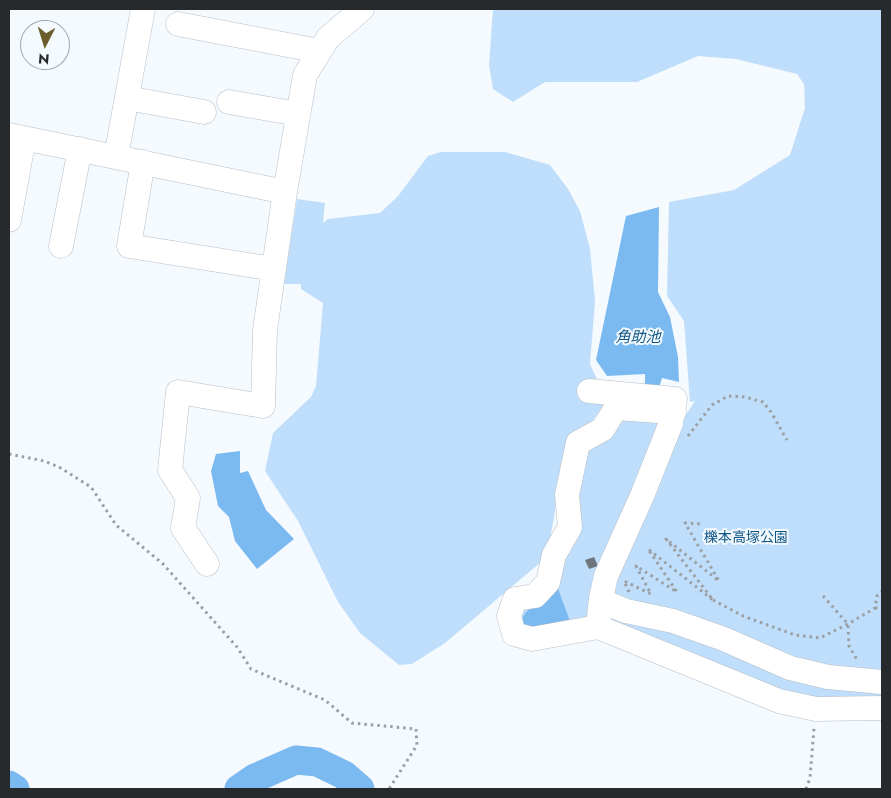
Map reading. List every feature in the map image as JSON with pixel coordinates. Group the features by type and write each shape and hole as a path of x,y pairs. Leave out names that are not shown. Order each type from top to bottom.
{"street":[{"path":"116,157 143,9"},
{"path":"207,564 183,528 188,498 170,470 178,392 263,406 265,330 285,192 305,75 328,38 362,9"},
{"path":"178,24 320,51"},
{"path":"127,98 204,112"},
{"path":"229,102 298,114"},
{"path":"9,220 16,136 285,192"},
{"path":"61,246 80,149"},
{"path":"144,162 129,246 274,269"},
{"path":"590,391 675,399 671,423 642,496 606,576 601,598 598,627"},
{"path":"674,412 616,408 604,429 578,443 567,495 570,527 554,555 548,582 535,596 515,598 509,616 514,634 532,639 598,627 770,698 816,709 882,708"},
{"path":"601,598 611,605 630,613 673,620 724,639 790,668 828,677 880,681"}],"path":[{"path":"682,443 712,405 728,396 745,397 763,402 787,440"},
{"path":"9,454 44,461 59,467 91,488 116,525 163,564 238,647 251,669 325,700 352,723 416,729 417,745 389,789"},
{"path":"702,524 685,522 719,581 666,539 713,600"},
{"path":"630,613 635,603 624,581 651,594 636,566 677,592 648,550 713,600 743,616 795,635 820,638 875,608 882,608"},
{"path":"875,608 877,596 882,591"},
{"path":"823,596 848,624 849,646 860,665 880,681"},
{"path":"806,789 810,778 816,709"}],"green space":[{"name":"櫟本高塚公園","path":"493,9 882,9 882,702 814,705 620,632 521,631 515,613 551,591 579,456 627,417 683,419 695,401 690,402 684,321 667,296 669,202 734,190 790,155 805,108 804,84 797,74 736,59 698,56 637,82 545,82 513,102 493,89 489,65"},
{"path":"441,152 505,152 550,165 568,189 580,211 590,249 595,301 590,364 607,401 564,459 547,557 445,643 412,664 399,665 360,633 338,602 298,521 265,471 273,433 311,397 316,386 323,303 301,289 301,284 284,284 297,199 325,203 323,223 328,219 380,213 398,196 428,156"}],"water":[{"name":"角助池","path":"659,207 658,292 670,317 678,357 679,382 662,378 659,388 645,386 645,374 607,376 596,360 626,216"},
{"path":"240,451 240,473 248,471 266,510 294,539 257,569 235,541 229,517 218,506 211,471 216,454"},
{"path":"556,583 571,624 521,629 521,620 526,612 552,592"}],"building":[{"path":"594,557 598,566 589,569 585,560"}],"waterway":[{"path":"239,789 255,778 296,760 317,762 344,775 360,789"},
{"path":"9,785 15,789"}]}
